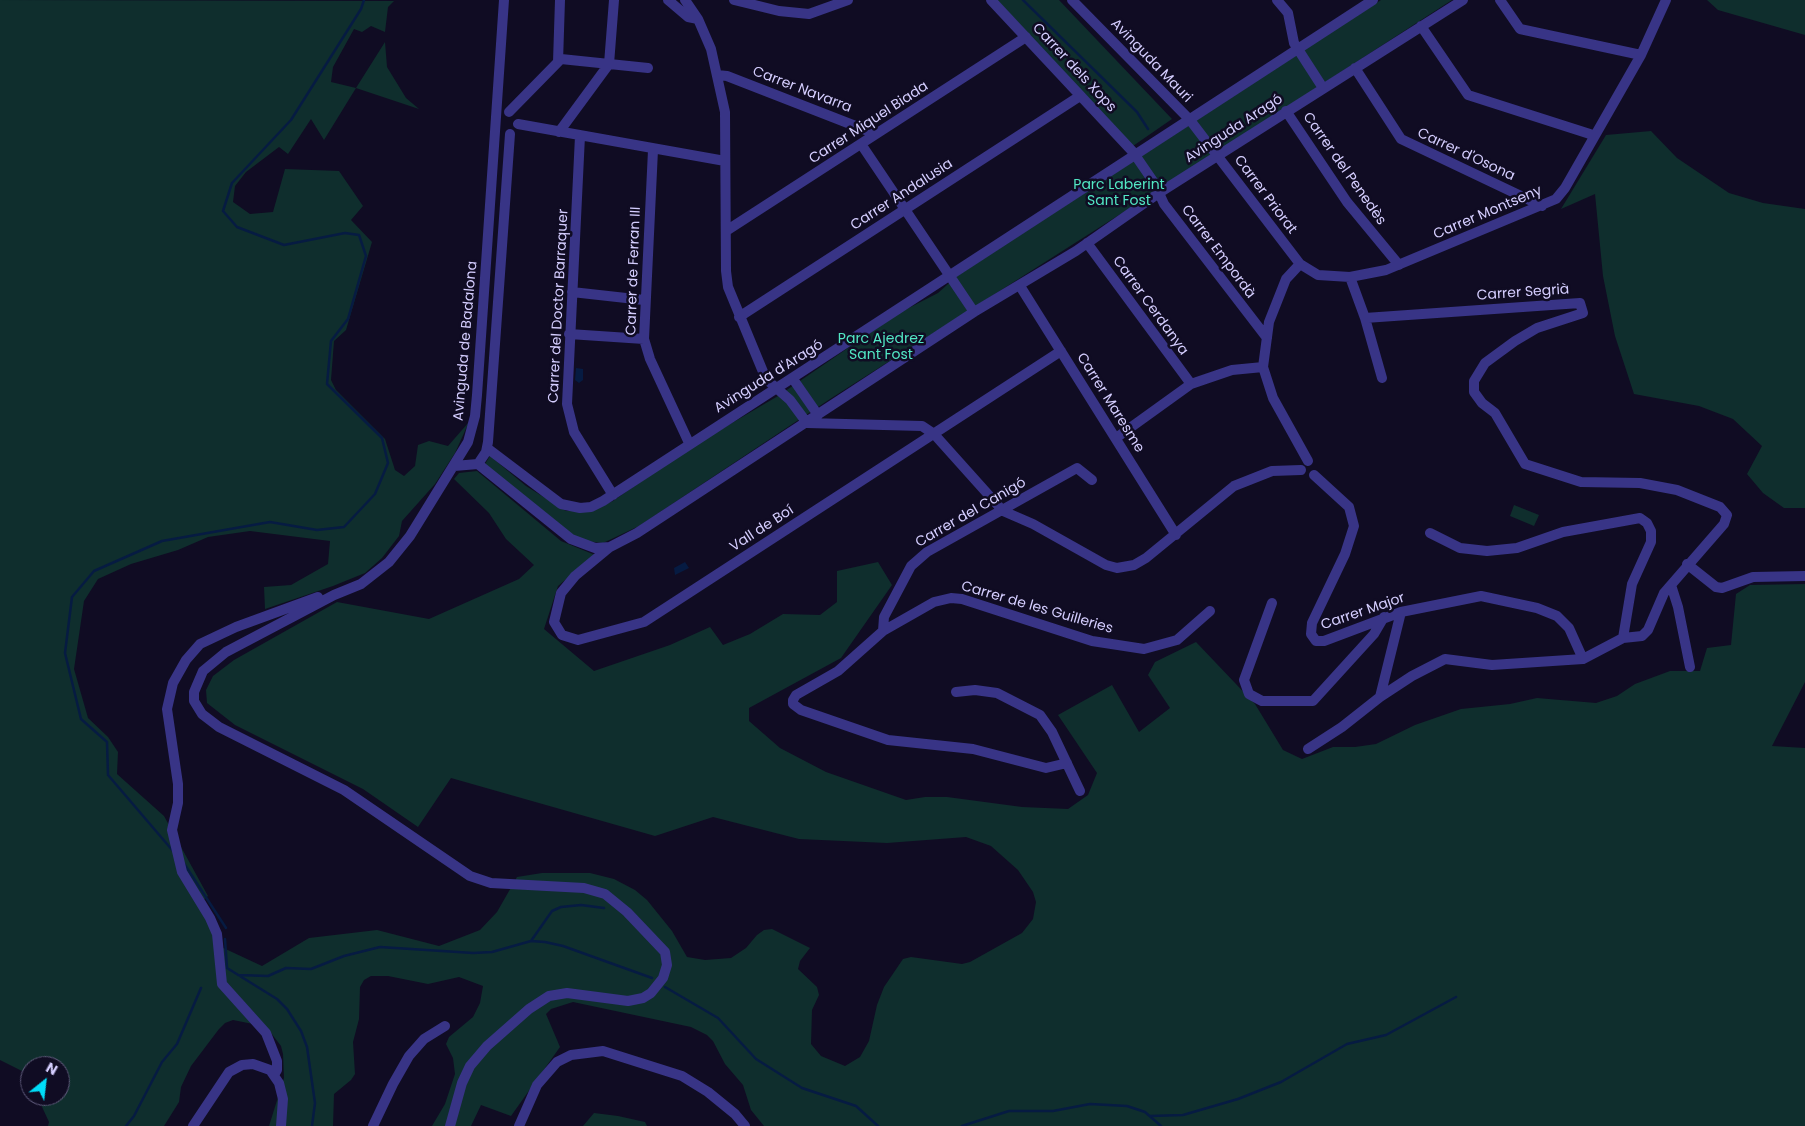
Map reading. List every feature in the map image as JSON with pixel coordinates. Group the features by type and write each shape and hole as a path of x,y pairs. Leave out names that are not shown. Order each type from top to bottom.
{"street":[{"name":"Avinguda de Badalona","path":"450,1126 462,1083 470,1066 487,1046 529,1009 550,996 567,992 628,1000 643,998 651,993 663,978 667,965 665,952 627,912 605,894 584,888 491,883 470,876 344,790 219,727 202,714 194,701 194,692 199,676 215,659 247,639 334,595 361,584 389,562 410,536 468,442 473,426 478,385 504,0"},
{"path":"558,62 560,0"},
{"path":"559,132 609,64 614,0"},
{"path":"668,0 688,17 698,19"},
{"path":"685,0 698,19 711,50 725,112 728,288 766,379 790,400 807,423"},
{"path":"734,0 797,14 820,11 848,0"},
{"name":"Carrer dels Xops","path":"991,0 1135,156"},
{"name":"Avinguda Mauri","path":"1072,0 1190,120"},
{"path":"1277,0 1288,14 1292,38 1323,88"},
{"path":"1190,120 1373,0"},
{"name":"Avinguda Aragó","path":"1159,193 1463,0"},
{"path":"1500,0 1520,29 1641,55"},
{"name":"Carrer Montseny","path":"1300,264 1318,275 1350,277 1386,270 1556,199 1565,188 1641,55 1666,0"},
{"path":"1421,26 1468,95 1594,135"},
{"name":"Carrer Miquel Biada","path":"726,231 1026,37"},
{"path":"509,112 561,59 648,68"},
{"name":"Carrer d'Osona","path":"1355,68 1401,139 1542,206"},
{"name":"Carrer Navarra","path":"717,75 727,76 876,134"},
{"name":"Carrer Andalusia","path":"739,317 1080,96"},
{"path":"478,464 488,442 510,134 518,124 517,118 509,112 496,109"},
{"name":"Carrer del Penedès","path":"1286,111 1347,202 1398,265"},
{"name":"Carrer Priorat","path":"1190,120 1300,264"},
{"name":"Avinguda d'Aragó","path":"473,426 488,442 561,504 580,508 591,507 613,495 690,443 793,379 1190,120"},
{"path":"518,124 653,150 725,161"},
{"path":"495,134 510,134"},
{"name":"Carrer del Doctor Barraquer","path":"580,136 578,205 566,392 568,415 580,444 613,495"},
{"path":"861,144 951,275 974,312"},
{"name":"Carrer de Ferran III","path":"653,150 644,300 644,339 650,359 690,443"},
{"name":"Carrer Empordà","path":"1135,156 1155,184 1164,204 1267,338"},
{"path":"454,466 478,464 571,539 595,548 610,548 637,533 807,423 974,312 1020,286 1087,243 1159,193"},
{"name":"Carrer Cerdanya","path":"1087,243 1191,384"},
{"path":"1300,264 1286,279 1269,322 1263,367 1273,398 1308,461 1316,466 1314,475 1306,476 1301,470"},
{"path":"1350,277 1365,318 1382,378"},
{"name":"Carrer Maresme","path":"1020,286 1176,535"},
{"path":"572,292 644,300"},
{"name":"Carrer Segrià","path":"1365,318 1580,303 1583,313 1537,328 1485,363 1474,381 1474,392 1482,403 1495,413 1525,464 1581,482 1640,483 1676,490 1720,507 1727,514 1724,524 1687,564"},
{"path":"570,334 644,339"},
{"name":"Vall de Boí","path":"610,548 575,576 560,593 554,622 562,635 578,640 644,622 1061,351"},
{"path":"1116,438 1191,384 1232,370 1263,367"},
{"path":"793,379 818,415 838,424"},
{"path":"807,423 913,424 922,426 934,434 1003,511 1033,524 1106,565 1116,568 1134,565 1146,558 1234,486 1272,471 1301,470"},
{"path":"1301,470 1302,465 1308,461"},
{"name":"Carrer del Canigó","path":"883,631 884,617 916,560 927,552 1077,468 1092,480"},
{"name":"Carrer Major","path":"1314,475 1349,506 1354,526 1346,554 1312,624 1312,638 1316,641 1324,641 1401,612 1481,596 1537,608 1563,621 1583,659"},
{"path":"1430,533 1460,548 1487,551 1517,548 1563,532 1640,518 1647,523 1651,531 1652,542 1632,584 1623,638"},
{"path":"1308,749 1342,727 1380,697 1412,676 1445,659 1492,665 1583,659 1623,638 1638,637 1645,634 1664,593 1687,564 1716,587 1722,588 1753,577 1805,576"},
{"path":"1671,585 1678,607 1690,667"},
{"path":"274,1075 277,1070 277,1061 266,1033 222,984 217,934 210,918 182,872 172,830 178,803 178,784 167,709 170,690 175,678 186,660 200,644 236,626 270,613 321,596 334,595"},
{"name":"Carrer de les Guilleries","path":"883,631 934,602 962,599 1092,641 1144,650 1177,640 1210,611"},
{"path":"1272,603 1244,680 1249,694 1262,700 1313,701 1374,634 1384,617"},
{"path":"1380,697 1401,612"},
{"path":"883,631 838,672 796,695 793,700 794,704 801,710 888,740 973,749 1046,768 1067,763"},
{"path":"956,692 975,690 991,692 1032,710 1045,721 1080,791"},
{"path":"373,1126 409,1056 424,1039 445,1026"},
{"path":"519,1126 537,1086 556,1062 571,1055 603,1051 682,1076 708,1092 735,1114 745,1126"},
{"path":"193,1126 222,1080 235,1068 254,1064 264,1067 274,1075 282,1091 281,1126"}],"green space":[{"path":"0,0 394,1 388,7 385,32 371,26 362,32 354,29 333,67 331,82 356,88 324,140 311,119 288,154 279,147 246,172 235,186 233,202 250,214 273,212 285,169 339,171 363,206 351,220 372,242 346,330 334,341 331,380 336,390 385,439 395,470 404,476 415,466 418,445 429,441 448,446 469,422 455,453 435,484 402,521 399,536 382,558 365,573 333,586 265,609 264,587 291,585 328,564 330,541 250,531 208,537 178,550 131,564 98,579 84,601 74,669 88,718 108,737 118,752 117,774 164,816 208,896 201,902 217,945 262,966 309,938 377,930 439,946 480,930 497,912 517,877 542,873 590,873 614,879 635,890 647,900 672,931 687,957 705,960 731,958 746,948 764,930 772,929 810,948 800,961 798,969 817,987 819,995 812,1010 811,1044 821,1056 845,1066 860,1057 869,1041 877,1005 884,987 903,959 911,957 962,964 970,962 1022,933 1033,919 1036,902 1033,892 1018,870 991,846 966,837 887,843 799,839 713,817 655,836 451,778 418,827 363,789 235,725 207,703 206,690 213,676 234,660 337,602 429,619 519,579 534,565 506,539 489,513 454,479 459,473 477,471 561,541 595,555 558,586 544,629 594,671 670,645 710,627 723,645 750,634 783,614 820,615 837,602 837,571 878,562 892,585 841,658 749,708 749,721 780,748 826,772 906,800 925,797 947,797 1022,807 1068,809 1088,795 1097,773 1058,715 1112,685 1139,732 1170,708 1148,675 1155,662 1196,642 1255,704 1283,750 1302,759 1333,747 1355,747 1376,744 1415,725 1461,709 1510,704 1537,698 1596,703 1617,696 1635,684 1670,671 1700,671 1707,648 1731,645 1736,594 1750,585 1805,584 1805,682 1772,746 1805,748 1805,1126 764,1126 751,1110 743,1085 725,1064 713,1041 707,1035 691,1027 573,1002 551,1009 546,1014 560,1047 511,1116 481,1105 471,1126 432,1126 445,1104 455,1074 453,1058 446,1044 449,1037 473,1017 480,1003 483,986 459,977 428,984 388,976 371,976 364,980 360,987 359,1019 353,1042 355,1074 351,1080 334,1094 333,1126 269,1126 284,1078 281,1046 271,1033 253,1024 233,1020 225,1023 219,1029 191,1066 181,1087 179,1102 164,1126 48,1126 49,1122 42,1106 70,1106 70,1056 20,1056 20,1070 0,1060"},
{"path":"997,0 1059,0 1172,119 1133,146"},
{"path":"1381,0 1452,0 830,399 639,526 603,543 585,541 570,535 485,464 490,456 526,486 566,511 591,511 613,501 691,447 778,396 899,313 938,293 957,276"},
{"path":"1707,0 1805,0 1805,35 1718,10"},
{"path":"385,42 387,67 406,98 419,109 356,88"},
{"path":"1651,131 1677,158 1729,193 1763,203 1805,209 1805,508 1784,508 1763,493 1747,474 1762,446 1733,419 1699,406 1634,394 1615,336 1603,276 1595,194 1561,209 1606,135"},
{"path":"1514,505 1539,515 1534,526 1510,516"},
{"path":"594,1113 645,1122 647,1126 583,1126"}],"water":[{"path":"576,368 583,369 583,380 579,383 575,380"},
{"path":"685,562 689,568 675,575 674,568"}],"waterway":[{"path":"173,851 108,775 107,742 81,719 65,653 72,597 94,571 162,541 270,522 317,530 344,527 375,494 388,463 382,438 327,384 331,341 348,319 366,256 359,235 345,233 284,245 237,227 223,211 232,183 291,120 361,9 364,0"},
{"path":"1023,0 1137,112 1148,129"},
{"path":"183,862 226,928"},
{"path":"531,941 552,911 561,907 581,905 604,908"},
{"path":"225,939 227,968 277,999 287,1009 301,1031 307,1047 315,1103 312,1126"},
{"path":"238,975 268,976 286,968 311,969 344,956 380,947 473,953 492,952 531,941 563,946 652,978"},
{"path":"665,987 718,1018 756,1059 802,1088 856,1106 878,1126"},
{"path":"126,1126 134,1116 162,1062 177,1044 201,988"},
{"path":"1150,1116 1183,1115 1238,1099 1281,1082 1347,1044 1386,1035 1456,997"},
{"path":"962,1126 1009,1111 1053,1111 1090,1104 1127,1106 1145,1112 1161,1126"}],"park label":[{"name":"Parc Laberint Sant Fost","path":"1119,194"},
{"name":"Parc Ajedrez Sant Fost","path":"881,348"}]}
